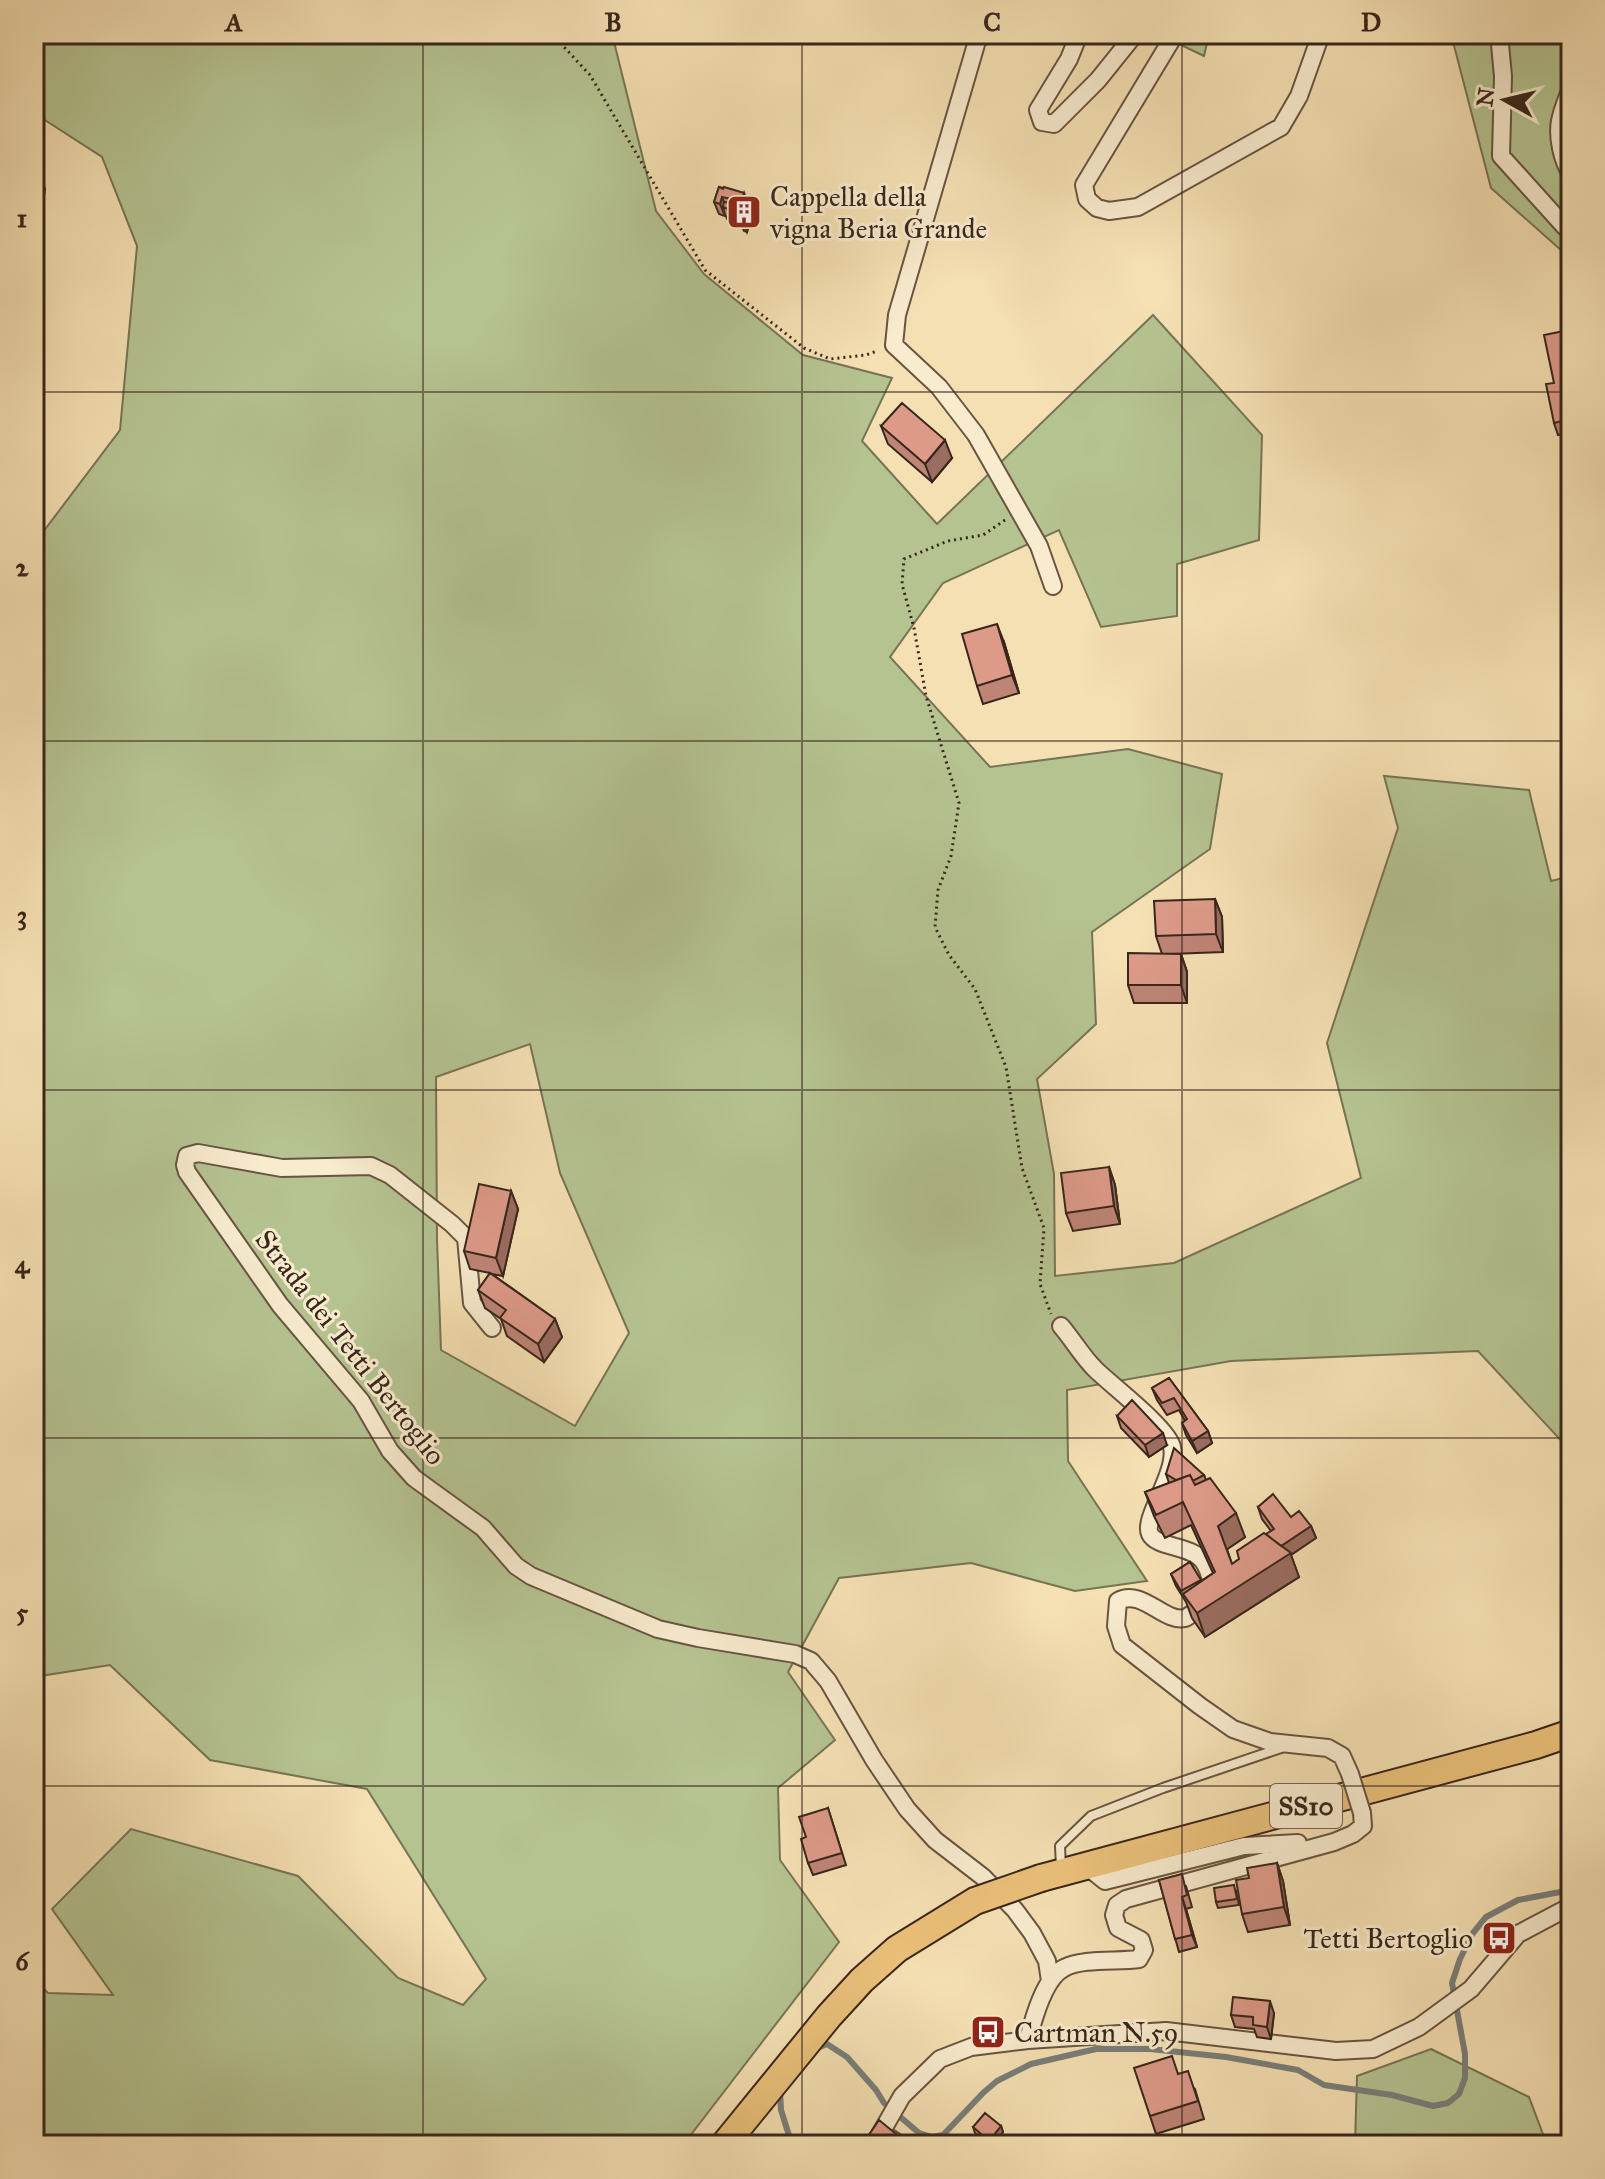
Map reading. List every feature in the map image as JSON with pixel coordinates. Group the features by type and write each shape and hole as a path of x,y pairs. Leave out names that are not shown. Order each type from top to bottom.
{"main road":[{"name":"SS10","path":"724,2145 862,1980 897,1949 975,1901 1062,1872 1571,1733"}],"street":[{"path":"984,34 977,41 935,181 897,315 894,345 939,387 976,435 1039,546 1053,586"},
{"path":"1079,34 1069,59 1038,110 1042,122 1054,124 1098,80 1135,34"},
{"path":"1175,34 1084,185 1087,199 1097,208 1109,211 1138,207 1281,127 1299,96 1321,34"},
{"path":"1499,34 1503,76 1501,156 1571,231"},
{"path":"1571,88 1559,122 1565,165 1571,174"},
{"name":"Strada dei Tetti Bertoglio","path":"492,1328 472,1303 466,1238 390,1175 371,1166 282,1168 198,1153 187,1156 187,1172 272,1294 361,1401 390,1451 414,1478 483,1528 516,1566 531,1576 658,1629 795,1654 811,1661 828,1681 907,1809 935,1840 983,1877 1015,1910 1047,1961 1050,1981"},
{"path":"1028,2040 1050,1981 1063,1968 1139,1959 1144,1950 1141,1940 1118,1928 1115,1922 1117,1905 1126,1899 1334,1842 1363,1826 1362,1813 1342,1756 1328,1748 1270,1742 1233,1729 1122,1645 1116,1626 1116,1610 1118,1601 1125,1597 1136,1598 1181,1618 1211,1600 1215,1593 1202,1559 1181,1547 1154,1539 1148,1528 1171,1465 1172,1445 1168,1438 1092,1366 1061,1326"},
{"path":"1062,1872 1105,1881 1244,1846 1334,1842"},
{"path":"874,2145 902,2096 940,2059 971,2047 1166,2031 1336,2051 1373,2049 1419,2027 1471,1989 1518,1934 1571,1906"}],"lane":[{"path":"1062,1872 1060,1846 1091,1816 1291,1744"},
{"path":"885,2127 908,2145"}],"path":[{"path":"552,34 590,75 705,270 804,348 830,359 866,355 894,345"},
{"path":"1012,497 1006,520 983,535 948,541 904,559 902,584 932,718 959,803 951,856 938,890 935,927 949,955 975,989 1006,1067 1022,1168 1044,1228 1040,1284 1052,1316 1061,1326"}],"green space":[{"path":"34,34 612,34 656,211 704,274 803,355 892,378 862,441 937,524 1153,315 1262,435 1259,540 1177,564 1177,616 1101,627 1059,530 943,583 890,657 990,767 1128,749 1222,774 1210,849 1092,932 1096,1024 1037,1079 1054,1174 1055,1276 1174,1263 1361,1178 1327,1043 1398,828 1384,776 1529,790 1551,881 1571,876 1571,1444 1567,1447 1478,1351 1231,1361 1067,1390 1068,1461 1147,1581 1075,1591 971,1563 839,1578 788,1672 835,1740 778,1788 780,1860 839,1942 683,2145 34,2145 34,1978 48,1993 113,1995 52,1909 131,1829 298,1876 398,1978 463,2005 486,1979 367,1789 210,1760 110,1665 34,1677 34,544 120,430 137,246 102,157 34,113","holes":["530,1044 560,1173 629,1333 575,1426 441,1350 436,1077"]},
{"path":"1158,34 1209,34 1204,56"},
{"path":"1451,34 1571,34 1571,259 1491,188"},
{"path":"1431,2049 1529,2097 1547,2145 1355,2145 1357,2076"}],"building":[{"path":"34,174 41,177 34,214"},
{"path":"719,187 744,193 742,198 751,201 743,220 739,219 741,203 736,202 731,210 723,207 724,202 730,203 731,199 722,197 720,204 714,202"},
{"path":"1569,330 1571,432 1567,420 1554,423 1546,384 1554,383 1544,335"},
{"path":"902,403 945,440 925,464 881,426"},
{"path":"997,624 1012,675 977,686 962,634"},
{"path":"1215,899 1216,934 1156,936 1154,901"},
{"path":"1128,953 1181,954 1181,985 1128,985"},
{"path":"1109,1167 1114,1206 1066,1213 1061,1173"},
{"path":"479,1184 511,1191 496,1258 464,1251"},
{"path":"490,1273 555,1319 538,1344 500,1318 506,1310 478,1290"},
{"path":"1169,1378 1208,1431 1192,1441 1182,1423 1187,1419 1174,1398 1162,1403 1152,1388"},
{"path":"1132,1400 1163,1433 1145,1445 1117,1416"},
{"path":"1174,1448 1204,1475 1193,1481 1190,1475 1176,1480 1166,1474"},
{"path":"1190,1475 1195,1485 1210,1478 1236,1513 1218,1526 1232,1564 1239,1559 1237,1551 1264,1533 1291,1553 1197,1613 1183,1594 1215,1572 1183,1502 1156,1515 1145,1492"},
{"path":"1273,1494 1291,1517 1299,1511 1311,1526 1281,1546 1266,1534 1274,1529 1258,1507"},
{"path":"1190,1562 1201,1580 1181,1591 1171,1574"},
{"path":"828,1808 842,1853 808,1863 801,1839 806,1837 799,1817"},
{"path":"1277,1863 1284,1907 1242,1914 1236,1880 1249,1878 1247,1868"},
{"path":"1182,1874 1187,1895 1182,1897 1192,1935 1175,1939 1159,1880"},
{"path":"1234,1885 1237,1899 1216,1902 1214,1888"},
{"path":"1233,1997 1270,2001 1267,2027 1253,2025 1253,2017 1231,2015"},
{"path":"1172,2056 1178,2074 1188,2071 1198,2101 1150,2116 1134,2068"},
{"path":"985,2113 1001,2126 989,2141 973,2127"},
{"path":"879,2120 896,2134 889,2145 862,2145"}],"waterway":[{"path":"815,2049 827,2044 847,2057 884,2103 919,2133 932,2137 943,2135 997,2081 1031,2064 1096,2049 1150,2049 1226,2057 1298,2070 1324,2085 1392,2095 1433,2106 1448,2103 1459,2094 1465,2078 1465,2054 1452,1983 1473,1933 1486,1917 1518,1900 1571,1890"},
{"path":"780,2090 781,2110 792,2145"}],"place":[{"name":"Cappella della vigna Beria Grande","path":"744,212"},
{"name":"Tetti Bertoglio","path":"1499,1938"},
{"name":"Cartman N.59","path":"988,2032"}]}
